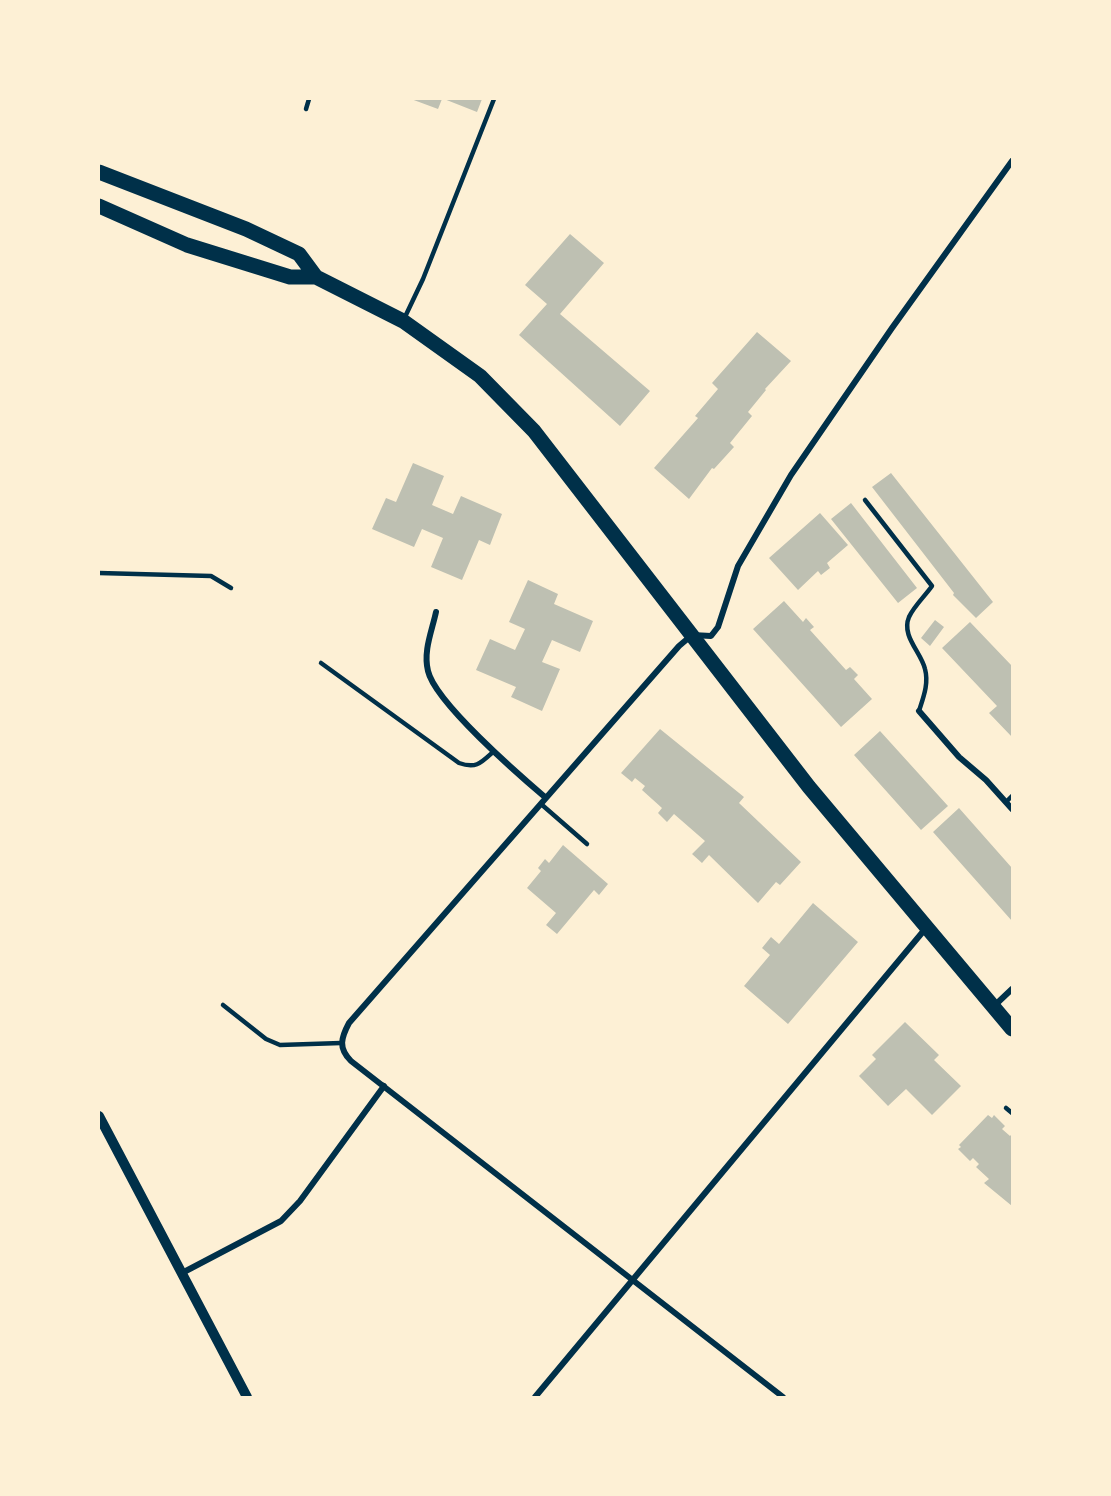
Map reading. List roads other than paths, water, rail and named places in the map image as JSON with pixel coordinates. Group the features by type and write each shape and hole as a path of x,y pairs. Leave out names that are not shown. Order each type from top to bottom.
{"main road":[{"path":"99,172 246,229 299,254 316,277 403,321 464,364 514,409 579,488 809,787 1012,1029"},
{"path":"99,206 188,245 290,277 316,277"}],"street":[{"path":"783,1397 351,1061 344,1054 341,1043 349,1023 692,635 711,636 718,627 738,566 791,475 1012,161"},
{"path":"436,612 426,657 428,672 433,684 493,752 546,798"},
{"path":"919,711 959,757 1012,809"},
{"path":"536,1397 926,928"},
{"path":"993,1007 1012,989"},
{"path":"182,1273 281,1221 300,1201 384,1086"},
{"path":"99,1116 248,1397"}],"lane":[{"path":"306,109 309,99"},
{"path":"403,321 423,279 494,99"},
{"path":"865,500 932,586 909,615 907,625 909,636 926,672 926,685 919,711"},
{"path":"99,573 211,576 231,588"},
{"path":"321,663 459,763 472,768 479,765 493,752"},
{"path":"1006,802 1012,796"},
{"path":"541,804 587,844"},
{"path":"223,1005 266,1039 280,1045 341,1043"},
{"path":"1006,1108 1012,1113"}]}
